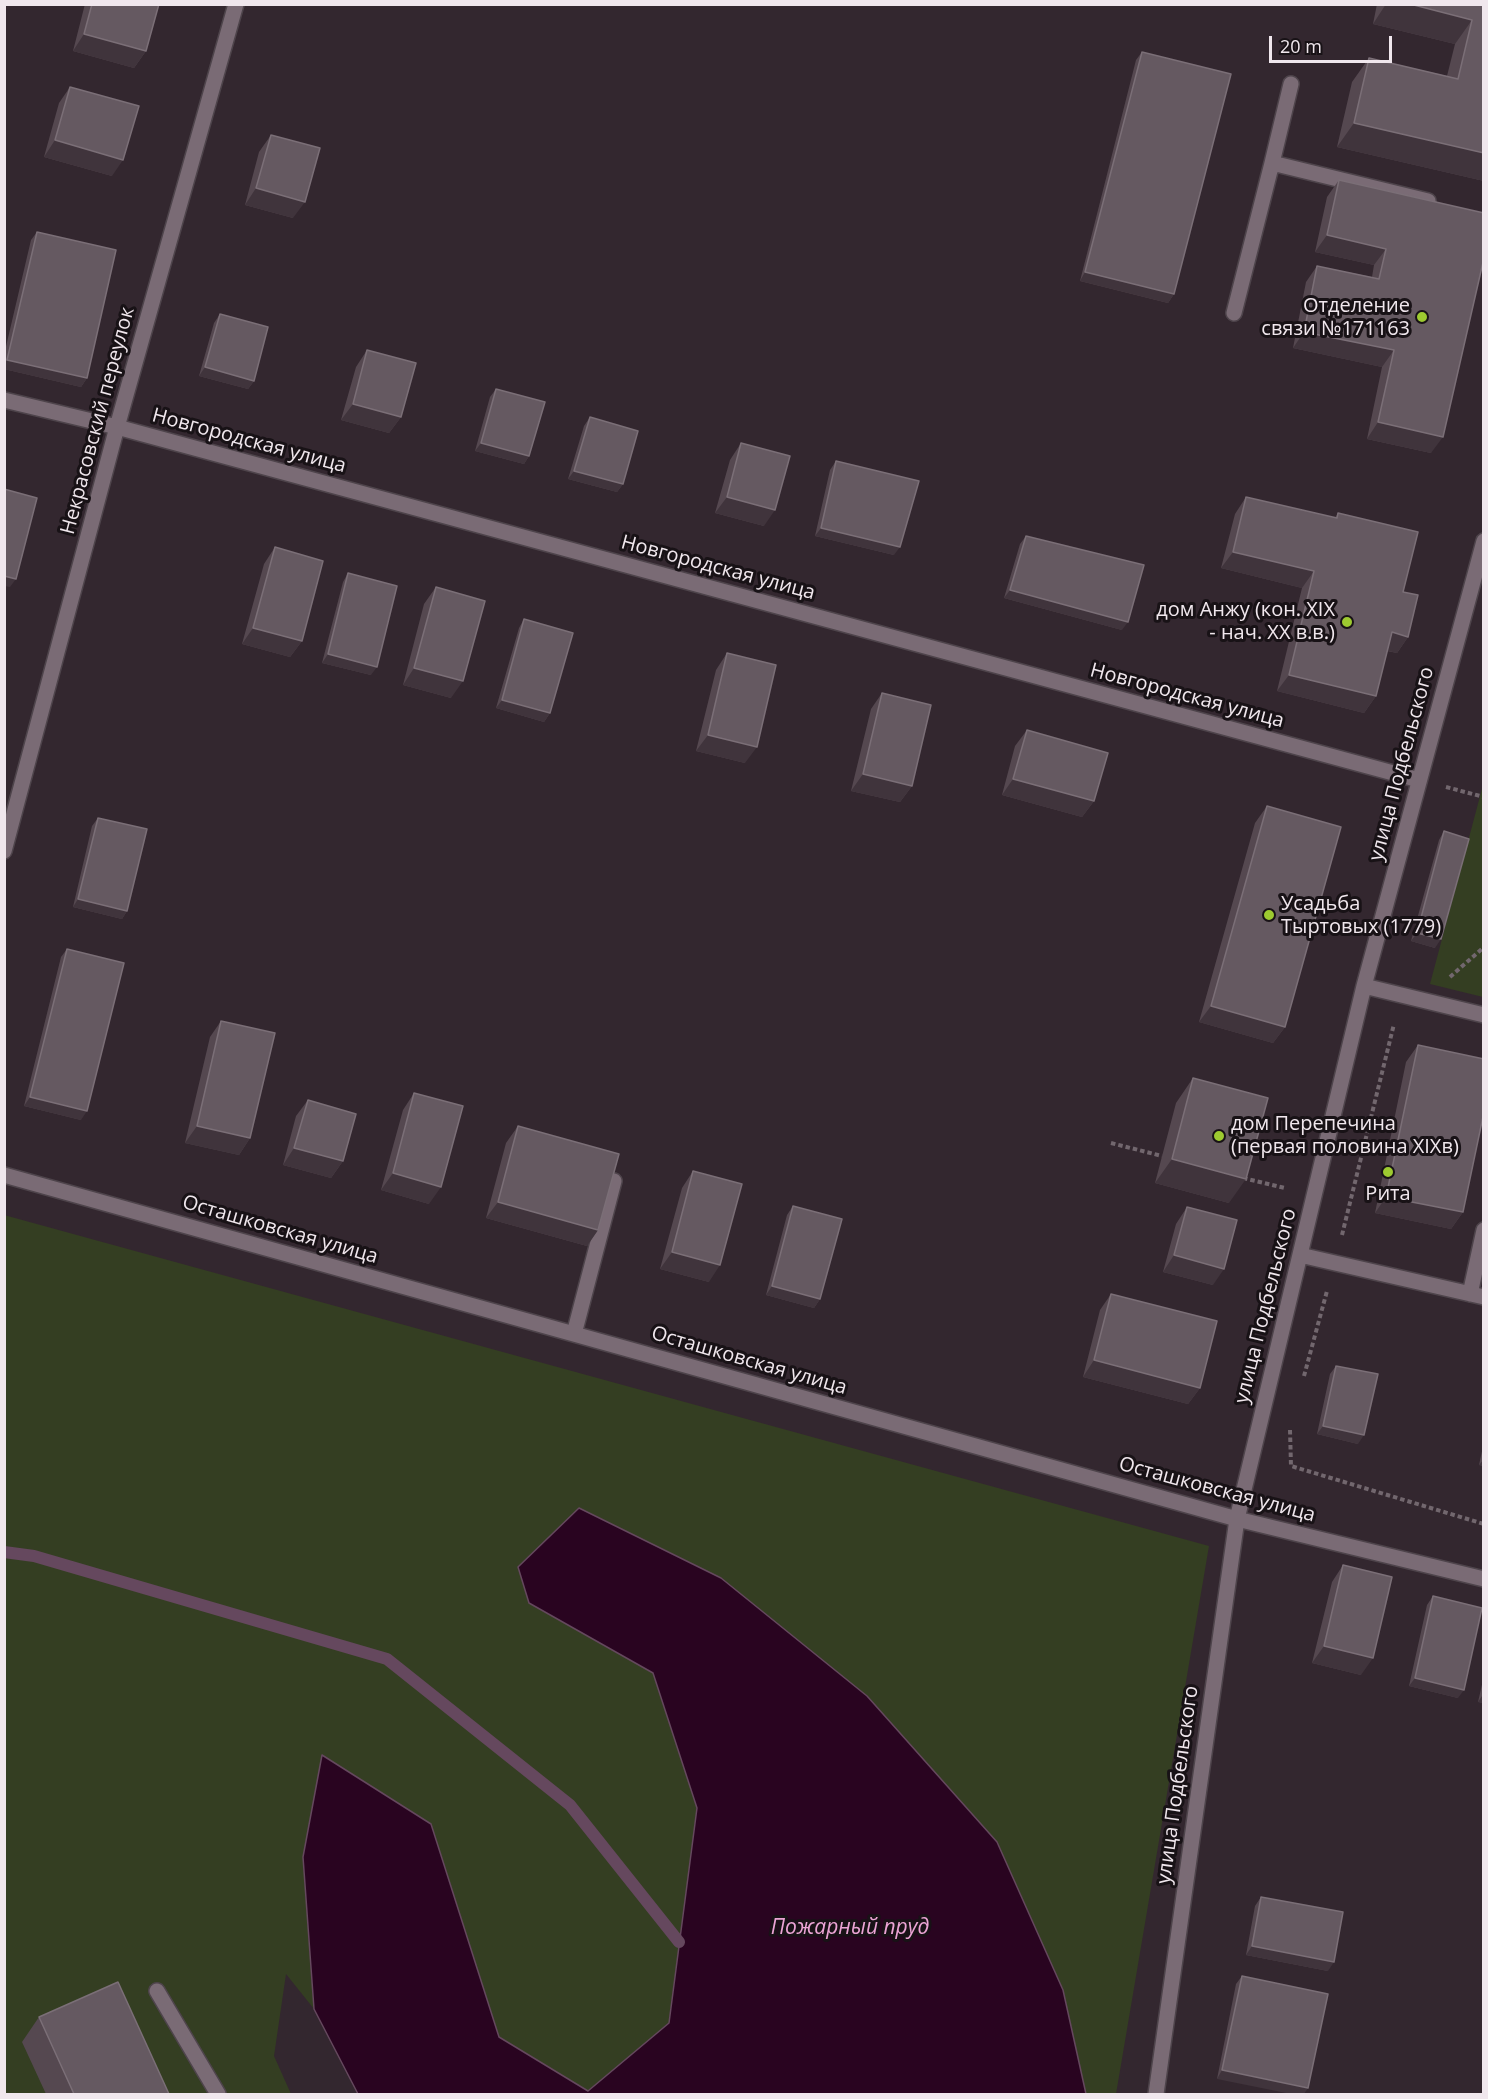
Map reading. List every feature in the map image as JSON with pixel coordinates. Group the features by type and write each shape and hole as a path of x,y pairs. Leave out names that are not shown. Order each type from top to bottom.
{"street":[{"name":"Некрасовский переулок","path":"4,850 117,427 236,4"},
{"path":"1234,313 1291,84"},
{"path":"1272,163 1439,204"},
{"name":"Новгородская улица","path":"4,400 117,427 1419,780"},
{"name":"улица Подбельского","path":"1156,2094 1237,1519 1364,987 1484,541"},
{"path":"1364,987 1484,1015"},
{"name":"Осташковская улица","path":"4,1175 1237,1519 1484,1578"},
{"path":"574,1334 615,1181"},
{"path":"1300,1255 1477,1295 1484,1230"},
{"path":"157,1991 218,2094"}],"path":[{"path":"1443,786 1484,797"},
{"path":"1302,1382 1335,1263 1393,1024 1484,947"},
{"path":"1111,1143 1162,1156"},
{"path":"1236,1176 1315,1196"},
{"path":"1290,1425 1291,1467 1484,1524"}],"green space":[{"path":"1483,785 1483,997 1430,984"},
{"path":"4,1215 1209,1546 1116,2094 1086,2094 1063,1990 997,1842 529,1603 653,1673 697,1808 669,2023 588,2091 499,2037 431,1824 322,1756 303,1857 314,2009 286,1974 274,2056 291,2094 5,2094"}],"water":[{"name":"Пожарный пруд","path":"579,1508 721,1578 867,1696 997,1842 1063,1990 1086,2094 358,2094 314,2009 303,1857 322,1755 431,1824 499,2037 588,2091 669,2023 697,1808 653,1673 529,1603 518,1567"}],"building":[{"path":"92,4 159,4 146,51 84,34"},
{"path":"1410,4 1484,4 1484,153 1354,123 1369,58 1458,79 1472,20"},
{"path":"1142,52 1231,74 1174,294 1085,272"},
{"path":"70,87 139,106 123,160 55,140"},
{"path":"271,135 320,148 305,202 256,188"},
{"path":"1339,180 1484,213 1484,258 1443,437 1378,422 1394,350 1304,332 1317,266 1379,279 1386,249 1327,235"},
{"path":"37,232 116,250 87,378 7,360"},
{"path":"220,314 268,327 254,381 205,367"},
{"path":"367,350 416,363 401,417 353,404"},
{"path":"496,389 545,402 529,456 481,443"},
{"path":"590,417 638,431 623,484 574,471"},
{"path":"741,443 790,456 775,510 727,497"},
{"path":"836,461 919,481 900,547 821,528"},
{"path":"4,489 37,498 16,579 4,576"},
{"path":"1246,497 1337,518 1338,513 1418,532 1403,592 1418,595 1408,637 1392,632 1376,696 1289,675 1314,571 1233,552"},
{"path":"1026,536 1144,565 1128,622 1010,590"},
{"path":"275,547 323,561 302,641 253,628"},
{"path":"348,573 397,586 377,667 328,654"},
{"path":"436,587 485,601 463,681 414,668"},
{"path":"524,619 573,633 550,713 502,700"},
{"path":"727,653 776,665 757,747 708,735"},
{"path":"882,693 931,705 912,786 863,774"},
{"path":"1027,730 1108,753 1094,801 1013,779"},
{"path":"1267,806 1341,827 1285,1027 1211,1006"},
{"path":"98,818 147,829 127,911 78,899"},
{"path":"1444,831 1469,839 1441,939 1417,933"},
{"path":"67,949 124,963 87,1111 30,1097"},
{"path":"221,1021 275,1033 250,1138 197,1126"},
{"path":"1418,1045 1484,1059 1484,1112 1463,1212 1386,1197"},
{"path":"1193,1078 1268,1098 1246,1179 1172,1159"},
{"path":"414,1093 463,1106 441,1187 393,1173"},
{"path":"308,1100 356,1114 343,1161 294,1148"},
{"path":"518,1126 619,1154 598,1230 498,1202"},
{"path":"693,1171 742,1184 720,1265 672,1252"},
{"path":"793,1206 842,1219 820,1299 772,1286"},
{"path":"1187,1207 1237,1220 1224,1269 1174,1255"},
{"path":"1111,1294 1217,1321 1200,1388 1094,1360"},
{"path":"1336,1366 1378,1374 1364,1435 1323,1426"},
{"path":"1343,1565 1392,1577 1373,1658 1324,1646"},
{"path":"1433,1596 1482,1608 1464,1690 1415,1678"},
{"path":"1261,1897 1343,1912 1334,1962 1252,1946"},
{"path":"1242,1976 1328,1994 1308,2088 1222,2070"},
{"path":"118,1982 169,2094 74,2094 39,2017"}],"waterway":[{"path":"4,1552 34,1556 387,1659 570,1805 679,1942"}],"place":[{"name":"Отделение связи №171163","path":"1422,317"},
{"name":"дом Анжу (кон. XIX - нач. XX в.в.)","path":"1347,622"},
{"name":"Усадьба Тыртовых (1779)","path":"1269,915"},
{"name":"дом Перепечина (первая половина XIXв)","path":"1219,1136"},
{"name":"Рита","path":"1388,1172"}]}
